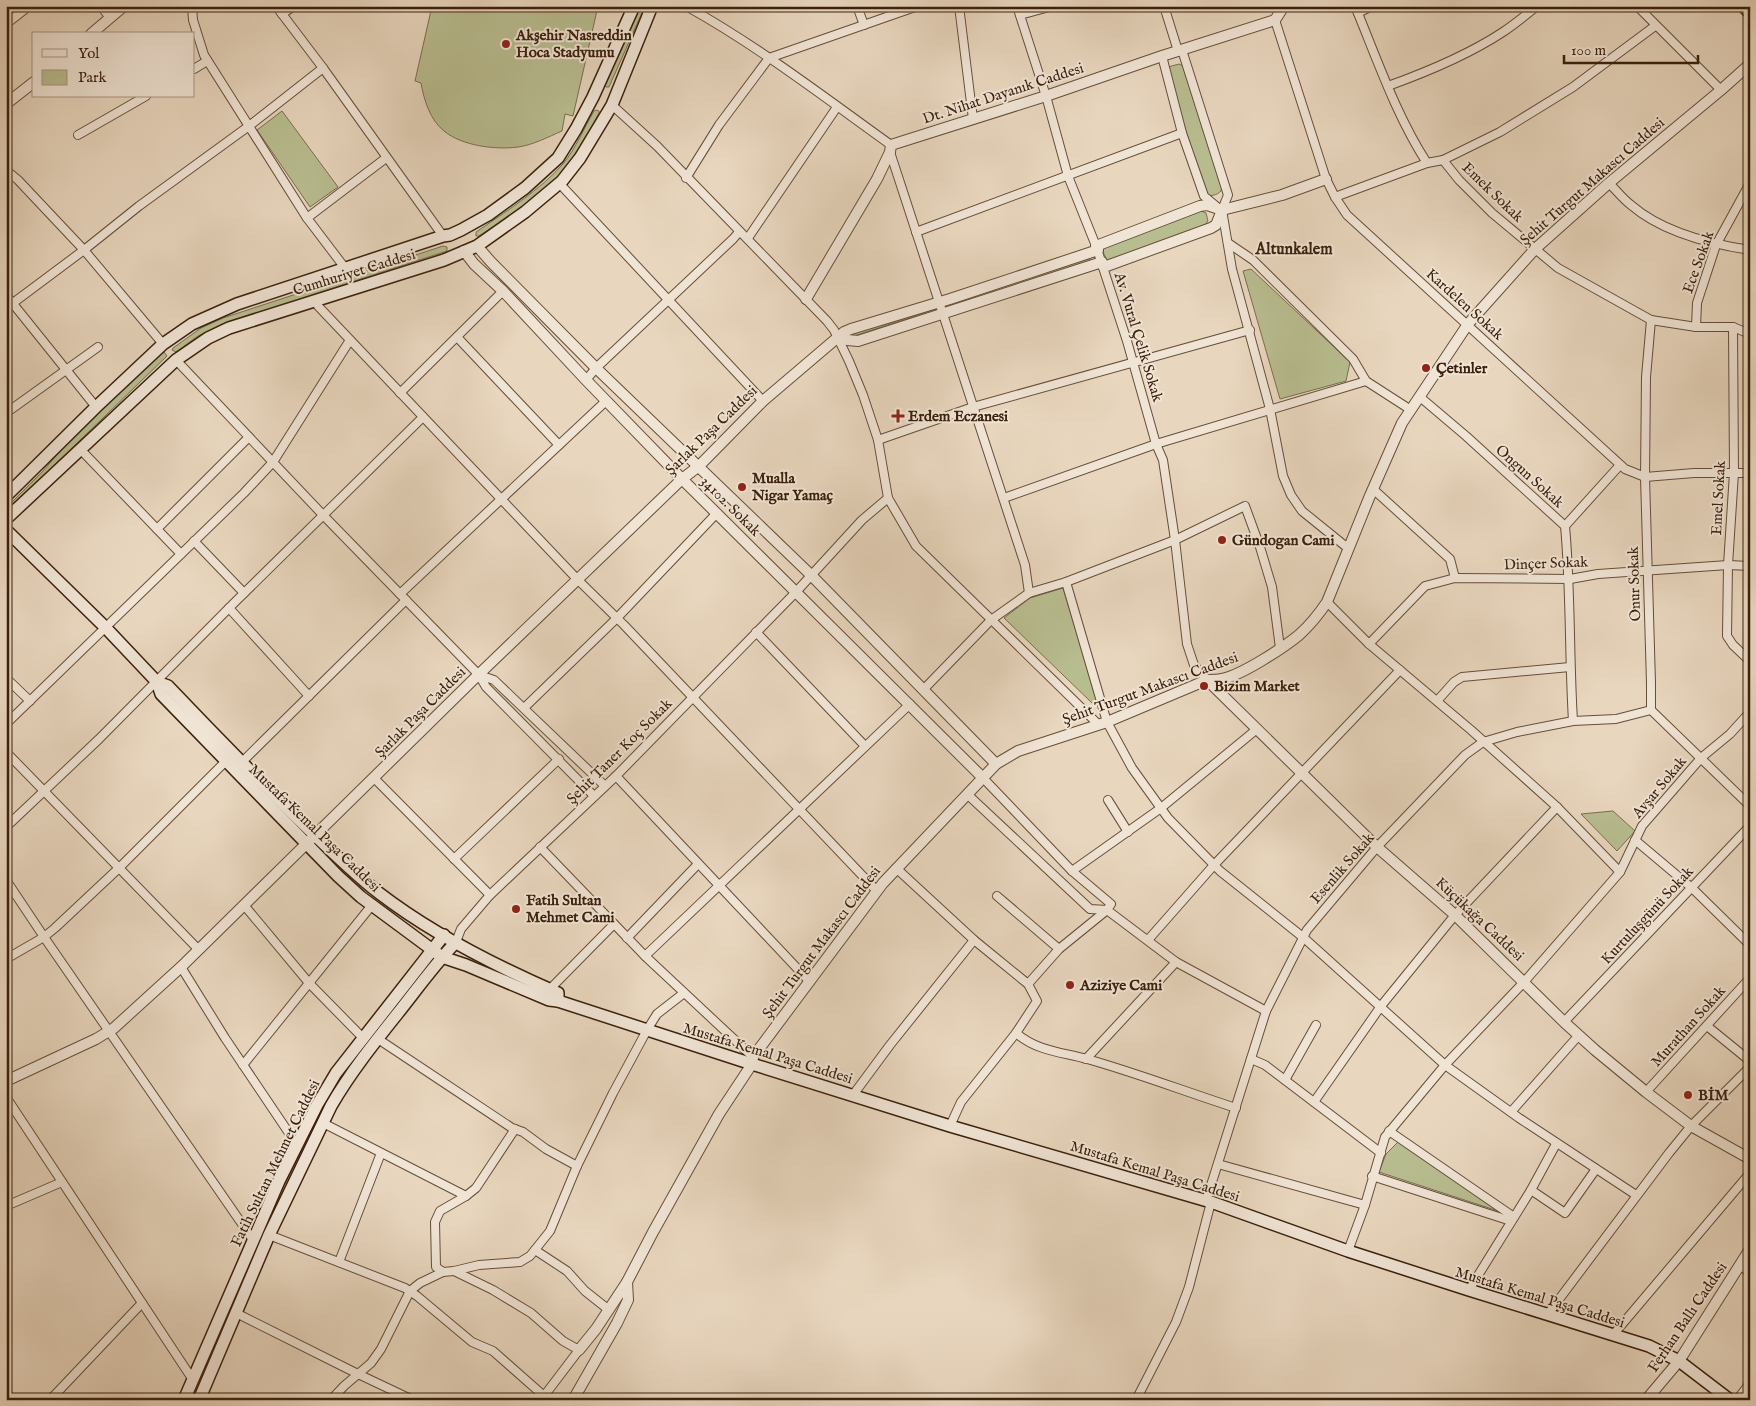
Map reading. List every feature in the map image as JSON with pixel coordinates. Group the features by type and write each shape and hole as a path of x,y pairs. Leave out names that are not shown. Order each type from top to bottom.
{"main road":[{"name":"Cumhuriyet Caddesi","path":"6,496 163,344 192,324 218,312 345,268 456,233 507,202 546,170 563,151 593,97 634,6"},
{"name":"Cumhuriyet Caddesi","path":"6,520 176,360 218,333 315,300 444,260 470,248 525,212 559,183 575,166 612,105 652,6"},
{"path":"1743,6 1750,14"},
{"path":"593,97 612,105"},
{"path":"456,233 470,248"},
{"path":"163,344 176,360"},
{"name":"Mustafa Kemal Paşa Caddesi","path":"6,530 106,628 157,682 161,694 226,761 311,840 409,914 523,978 558,994 558,1001"},
{"name":"Mustafa Kemal Paşa Caddesi","path":"157,682 168,686 242,762 311,840 338,876 372,905 442,957 466,965 549,1000 558,1001 647,1030 753,1060 950,1126 1208,1201 1348,1251 1649,1346 1679,1361 1730,1400"},
{"name":"Fatih Sultan Mehmet Caddesi","path":"184,1400 253,1240 317,1105 336,1072 444,935"},
{"name":"Fatih Sultan Mehmet Caddesi","path":"199,1400 269,1235 341,1089 442,957 456,942"}],"street":[{"path":"6,24 29,6"},
{"path":"101,6 110,18"},
{"path":"93,32 124,6"},
{"path":"192,6 193,20 207,62 307,218 345,268"},
{"path":"276,6 323,68 443,236"},
{"path":"282,14 294,6"},
{"path":"686,6 709,18 769,58 891,148 916,232 1025,565 1029,593"},
{"path":"857,6 864,25"},
{"path":"686,178 719,125 769,58 918,6"},
{"path":"959,6 973,119"},
{"name":"Av. Vural Çelik Sokak","path":"1017,6 1046,96 1068,176 1103,264 1162,460 1175,540 1187,644 1194,665 1207,680"},
{"path":"1020,15 1053,6"},
{"path":"838,339 858,341 1103,264 1211,228 1216,224 1228,195 1164,6"},
{"path":"1275,20 1284,6"},
{"path":"1372,6 1357,10 1371,49 1388,86 1415,144 1428,163"},
{"path":"1388,86 1415,76 1462,54 1502,32 1537,6"},
{"path":"1637,6 1721,90"},
{"name":"Dt. Nihat Dayanık Caddesi","path":"891,148 973,119 1275,20"},
{"name":"Kardelen Sokak","path":"1275,20 1326,179 1335,197 1348,215 1620,465 1645,477"},
{"path":"1443,160 1500,132 1573,87 1655,26"},
{"path":"1162,56 1182,133 1204,196 1222,210 1232,269 1270,409 1283,476 1291,495 1302,511 1349,549"},
{"path":"195,68 207,62"},
{"name":"Şehit Turgut Makascı Caddesi","path":"579,1350 627,1282 719,1114 753,1060 896,868 996,764 1026,748 1103,724 1207,680 1221,680 1235,675 1298,636 1327,602 1394,441 1411,410 1468,324 1535,249 1609,183 1750,64"},
{"path":"96,407 8,298 84,250 138,206 249,126 323,68"},
{"path":"6,104 32,84"},
{"path":"78,135 143,98"},
{"path":"612,105 657,146 739,232 748,238 830,326 857,379 878,440 888,498 916,546 991,620 1103,724 1168,818 1214,865 1304,938 1445,1065 1556,1144 1636,1195"},
{"path":"748,238 837,107"},
{"path":"916,232 1182,133"},
{"path":"806,299 877,179 891,148"},
{"path":"307,218 386,158"},
{"name":"Emek Sokak","path":"1335,197 1428,163 1443,160 1459,180 1492,213 1558,268 1651,320 1696,327 1733,327 1750,334"},
{"path":"6,170 18,180 84,250 163,344"},
{"name":"Şarlak Paşa Caddesi","path":"6,1080 109,1031 181,967 577,579 682,479 699,466 763,401 844,332 851,328 939,302 1097,248 1200,206 1207,205 1222,210 1282,194 1326,179"},
{"path":"559,183 763,401"},
{"path":"1609,183 1631,206 1656,222 1716,245 1750,250"},
{"name":"Ece Sokak","path":"1696,327 1697,303 1716,245 1750,183"},
{"path":"586,380 596,368 739,232"},
{"path":"1228,243 1252,260 1353,359 1366,381 1411,410"},
{"name":"34102. Sokak","path":"470,248 474,264 503,291 606,401 982,778"},
{"name":"34102. Sokak","path":"470,248 491,262 596,368 811,574 996,764"},
{"path":"400,393 503,291"},
{"path":"315,300 318,306 501,500 617,618 877,891"},
{"name":"Onur Sokak","path":"1650,710 1651,683 1645,477 1646,377 1651,320"},
{"name":"Emel Sokak","path":"1733,327 1734,473 1728,565 1727,636 1733,645 1750,660"},
{"path":"878,440 973,407 1250,330"},
{"path":"457,336 559,445"},
{"path":"6,724 106,628 273,462 350,340"},
{"path":"6,412 98,347"},
{"path":"176,360 323,516 479,675 486,687 594,796"},
{"path":"1004,498 1156,444 1366,381"},
{"name":"Ongun Sokak","path":"1420,397 1565,526 1570,579 1570,667 1573,721"},
{"path":"400,594 606,401"},
{"path":"6,827 157,682 244,593 423,417"},
{"path":"157,529 249,437"},
{"path":"81,450 181,554"},
{"path":"1565,526 1620,465"},
{"path":"1645,477 1694,473 1750,474"},
{"path":"1373,489 1450,559 1455,578"},
{"name":"Şehit Taner Koç Sokak","path":"456,942 461,929 490,895 616,776 796,592 862,520 888,498"},
{"path":"923,690 991,620 1029,593 1066,582 1175,540 1246,506 1272,587 1280,648"},
{"path":"524,708 617,618 717,514"},
{"path":"194,541 244,593"},
{"name":"Dinçer Sokak","path":"1369,644 1425,586 1455,578 1570,579 1598,574 1728,565 1750,566"},
{"path":"1066,582 1103,724"},
{"path":"242,762 406,600"},
{"path":"1327,602 1369,644 1557,807 1620,872"},
{"path":"229,608 309,696"},
{"path":"756,632 865,746"},
{"path":"1437,701 1454,682 1462,677 1570,667"},
{"path":"1148,940 1214,865 1400,670"},
{"path":"479,675 494,680 605,786"},
{"path":"6,678 30,701"},
{"name":"Küçükağa Caddesi","path":"1207,680 1377,847 1455,915 1564,1022 1646,1092 1691,1126 1750,1159"},
{"path":"645,956 910,704"},
{"path":"1650,710 1750,806"},
{"name":"Esenlik Sokak","path":"1136,1400 1176,1322 1189,1287 1218,1164 1266,1011 1307,930 1377,847 1465,755 1483,742 1516,732 1573,721 1616,719 1650,710"},
{"name":"Avşar Sokak","path":"1348,1251 1365,1205 1385,1137 1445,1065 1524,982 1620,872 1642,826 1701,758 1730,734 1750,712"},
{"path":"1072,871 1161,808 1257,729"},
{"path":"6,752 198,949"},
{"path":"454,859 558,759"},
{"path":"6,959 44,937 119,868 226,761"},
{"path":"616,776 810,982"},
{"path":"374,778 490,895"},
{"path":"982,778 1072,871 1111,904 1107,910 1059,949 1028,984"},
{"path":"967,794 1090,909 1107,910 1176,962 1266,1011"},
{"path":"1108,800 1128,832"},
{"path":"1314,1102 1380,1006 1455,915 1557,807"},
{"name":"Kurtuluşgünü Sokak","path":"1564,1022 1750,826"},
{"path":"1635,840 1692,888 1750,945"},
{"path":"540,847 627,938 753,1060"},
{"path":"627,938 698,864"},
{"path":"896,868 974,940 1028,984 1037,1001 1016,1033 961,1102 950,1126"},
{"path":"6,880 253,1240"},
{"path":"997,896 1059,949"},
{"path":"244,905 309,984 363,1038"},
{"path":"243,1066 372,905"},
{"path":"549,990 614,924"},
{"path":"444,935 461,929"},
{"path":"853,1095 890,1045 974,940"},
{"path":"1086,1059 1176,962"},
{"path":"181,967 243,1066 297,1145"},
{"name":"Murathan Sokak","path":"1646,1092 1750,978"},
{"path":"331,1400 371,1362 381,1349 410,1291 420,1283 442,1272 478,1265 520,1262 530,1256 550,1231 577,1166 647,1030 657,1014 684,993"},
{"path":"1285,1080 1316,1025"},
{"path":"1707,1026 1750,1061"},
{"path":"1016,1033 1026,1042 1040,1048 1086,1059 1236,1108"},
{"path":"1510,1112 1579,1035"},
{"path":"378,1039 515,1129 523,1132 546,1149 577,1166"},
{"path":"1251,1059 1265,1065 1381,1153"},
{"path":"1548,1314 1636,1195 1691,1126 1750,1067"},
{"path":"6,1098 193,1380 206,1385"},
{"path":"323,1123 466,1196"},
{"path":"442,1272 436,1267 435,1222 440,1211 476,1188 515,1129"},
{"path":"1390,1131 1512,1219"},
{"path":"1469,1290 1531,1190 1556,1144"},
{"path":"339,1262 381,1153"},
{"path":"1218,1164 1365,1205"},
{"path":"1531,1190 1565,1213 1596,1169"},
{"path":"1613,1336 1750,1173"},
{"path":"1372,1176 1512,1219"},
{"path":"6,1206 62,1182"},
{"path":"269,1235 410,1291 472,1342 494,1351 542,1398 579,1350 563,1341 531,1313 493,1290 454,1271"},
{"name":"Ferhan Ballı Caddesi","path":"1646,1400 1679,1361 1750,1249"},
{"path":"535,1250 567,1271 584,1291 609,1310"},
{"path":"1740,1265 1750,1273"},
{"name":"Şehit Turgut Makascı Caddesi","path":"573,1400 628,1300 627,1282"},
{"path":"50,1400 142,1303"},
{"path":"236,1312 413,1400"},
{"path":"1736,1400 1750,1383"},
{"path":"6,1392 11,1400"}],"green space":[{"name":"Akşehir Nasreddin Hoca Stadyumu","path":"432,6 598,6 573,116 565,114 562,131 529,144 500,148 480,146 460,140 444,131 428,109 421,83 415,81"},
{"path":"639,6 645,6 609,87 606,87 604,85"},
{"path":"1179,64 1183,66 1222,186 1218,194 1206,194 1167,72 1168,67"},
{"path":"596,110 599,113 578,152 563,173 523,207 479,236 476,236 476,232 510,209 563,164"},
{"path":"282,111 338,187 310,207 257,130"},
{"path":"1201,211 1206,213 1208,221 1204,226 1113,260 1107,260 1103,252 1104,247"},
{"path":"443,246 447,247 447,251 222,324 198,336 176,352 172,350 201,328 223,318"},
{"path":"1089,258 1090,261 953,306 952,303"},
{"path":"1251,269 1350,362 1346,381 1280,399 1243,271"},
{"path":"935,306 936,309 851,337 850,334"},
{"path":"164,352 167,356 9,507 62,449 159,354"},
{"path":"1063,588 1098,701 1092,703 1004,618 1030,598"},
{"path":"1613,811 1635,831 1617,851 1581,814"},
{"path":"427,962 431,965 324,1110 298,1161 206,1374 202,1373 297,1153 319,1110 338,1080"},
{"path":"1398,1142 1501,1212 1379,1172 1386,1154"}],"place":[{"name":"Akşehir Nasreddin Hoca Stadyumu","path":"506,44"},
{"name":"Çetinler","path":"1426,368"},
{"name":"Erdem Eczanesi","path":"898,416"},
{"name":"Mualla Nigar Yamaç","path":"742,487"},
{"name":"Gündogan Cami","path":"1222,540"},
{"name":"Bizim Market","path":"1204,686"},
{"name":"Fatih Sultan Mehmet Cami","path":"516,909"},
{"name":"Aziziye Cami","path":"1070,985"},
{"name":"BİM","path":"1688,1095"}],"district":[{"name":"Altunkalem","path":"1294,248"}]}
